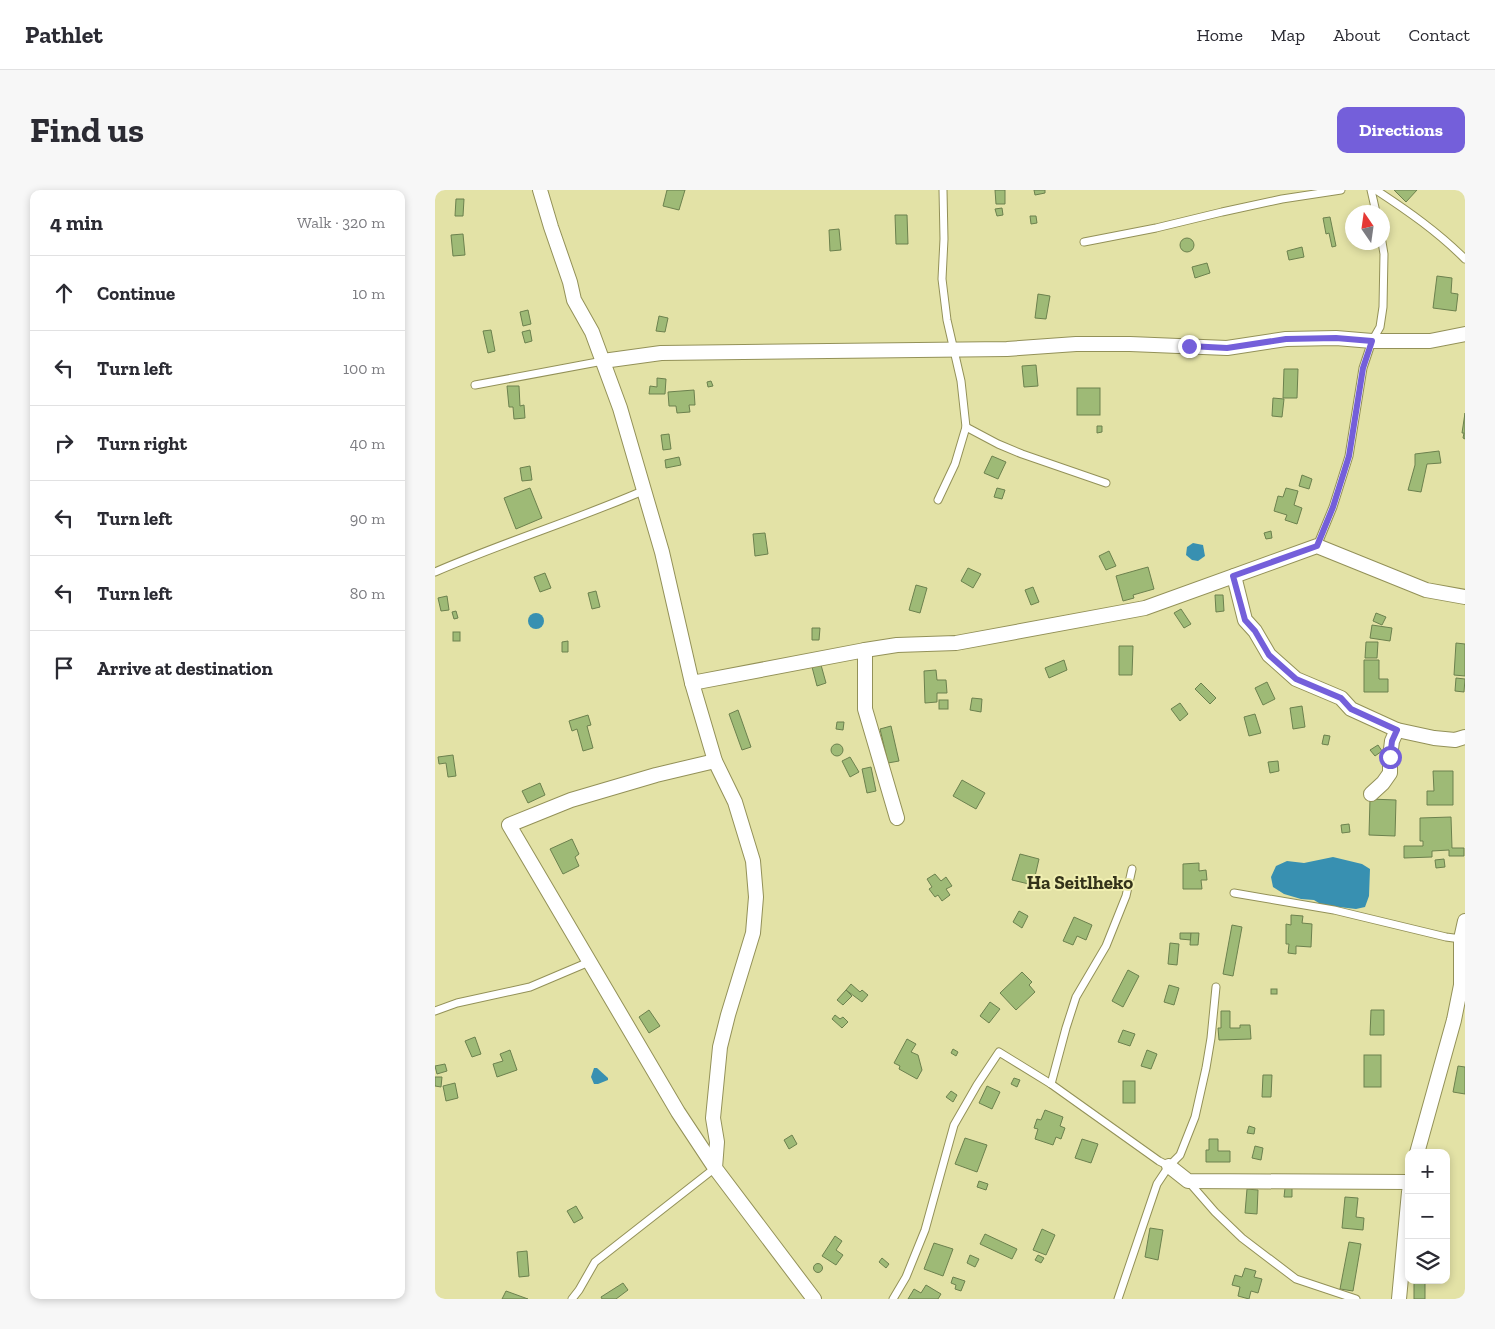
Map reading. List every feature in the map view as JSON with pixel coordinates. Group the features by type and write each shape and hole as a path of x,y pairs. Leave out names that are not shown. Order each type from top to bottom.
{"street":[{"path":"540,190 574,300 592,332 620,408 662,552 692,683 715,762 735,802 753,862 756,897 753,933 728,1015 715,1086 713,1118 717,1142 715,1168"},
{"path":"603,361 661,353 954,349 1129,344 1227,348 1286,339 1336,338 1372,341 1430,341 1465,334"},
{"path":"692,683 865,650 897,645 956,642 1145,608 1317,546 1426,590 1465,597"},
{"path":"1233,576 1245,620 1255,631 1269,655 1296,679 1341,698 1351,709 1397,730 1435,738 1455,740 1465,737"},
{"path":"865,650 865,709 897,818"},
{"path":"1371,794 1390,774 1392,741 1397,730"},
{"path":"715,762 656,775 571,800 509,825 678,1112 715,1168 814,1299"},
{"path":"1418,1149 1454,1020 1461,985 1461,939 1465,921"},
{"path":"1169,1166 1188,1181 1405,1182"},
{"path":"1399,1299 1409,1194"}],"lane":[{"path":"938,500 955,464 966,427 961,381 947,320 942,279 944,239 943,190"},
{"path":"1084,242 1156,228 1256,204 1341,190"},
{"path":"1371,190 1374,205"},
{"path":"1376,190 1407,210 1448,242 1465,259"},
{"path":"1317,546 1333,507 1349,456 1363,368 1372,341 1380,327 1383,307 1384,250"},
{"path":"475,385 603,361"},
{"path":"966,427 1022,454 1106,483"},
{"path":"435,572 466,558 645,490"},
{"path":"1051,1084 1076,997 1106,946 1126,896 1132,870"},
{"path":"1234,893 1334,910 1431,934 1461,939"},
{"path":"435,1011 457,1003 530,987 589,962"},
{"path":"1118,1299 1157,1184 1169,1166 1180,1155 1195,1117 1211,1038 1216,987"},
{"path":"893,1299 906,1277 925,1230 954,1125 999,1052 1051,1084 1159,1162 1169,1166"},
{"path":"572,1299 595,1262 715,1168"},
{"path":"1188,1181 1215,1212 1242,1238 1295,1279 1356,1299"}],"water":[{"path":"1193,543 1203,545 1205,556 1198,561 1192,560 1186,555 1187,547"},
{"path":"536,613 542,615 544,621 542,627 536,629 530,627 528,621 530,615"},
{"path":"1333,857 1362,864 1370,869 1369,896 1365,907 1356,909 1322,905 1314,900 1301,899 1284,894 1273,887 1271,877 1276,866 1287,861 1304,863"},
{"path":"594,1068 597,1068 608,1080 594,1084 591,1077"}],"building":[{"path":"667,190 685,190 679,210 663,206"},
{"path":"995,190 1005,190 1005,204 996,204"},
{"path":"1034,190 1045,190 1045,193 1035,195"},
{"path":"1394,190 1417,190 1406,202"},
{"path":"456,199 464,199 463,216 455,216"},
{"path":"1002,208 1003,215 997,216 995,209"},
{"path":"895,215 907,215 908,244 896,244"},
{"path":"1030,216 1036,216 1037,223 1031,224"},
{"path":"1330,217 1336,246 1332,247 1329,233 1326,234 1323,218"},
{"path":"839,229 841,250 830,251 829,230"},
{"path":"463,234 465,255 453,256 451,235"},
{"path":"1184,238 1190,238 1194,245 1190,252 1184,252 1180,248 1180,242"},
{"path":"1302,247 1304,257 1289,260 1287,251"},
{"path":"1207,263 1210,273 1195,278 1192,267"},
{"path":"1437,276 1452,278 1451,293 1458,294 1456,311 1433,308"},
{"path":"1038,294 1050,296 1046,319 1035,318"},
{"path":"528,310 531,324 523,326 520,312"},
{"path":"659,316 668,318 665,332 656,331"},
{"path":"491,330 495,351 488,353 483,331"},
{"path":"530,330 532,341 525,343 522,332"},
{"path":"1036,365 1038,386 1024,387 1022,366"},
{"path":"1284,369 1298,369 1297,398 1283,398"},
{"path":"657,378 666,379 665,394 649,394 650,386 657,387"},
{"path":"711,381 713,386 708,387 707,382"},
{"path":"507,386 519,386 520,406 524,405 525,418 514,419 513,407 509,407"},
{"path":"1077,388 1100,388 1100,415 1077,415"},
{"path":"694,390 695,405 689,405 690,412 677,413 676,406 669,406 668,392"},
{"path":"1273,398 1284,399 1282,417 1272,416"},
{"path":"1465,413 1465,439 1463,438 1464,433 1462,433"},
{"path":"1097,426 1102,426 1102,432 1097,433"},
{"path":"669,434 671,449 663,450 661,435"},
{"path":"1439,451 1441,463 1427,464 1421,492 1408,490 1415,465 1415,454"},
{"path":"992,456 1006,462 998,479 984,473"},
{"path":"679,457 681,465 666,468 665,460"},
{"path":"530,466 532,480 522,481 520,468"},
{"path":"1302,475 1312,479 1309,489 1299,486"},
{"path":"530,488 542,518 516,529 504,498"},
{"path":"997,488 1005,490 1002,499 994,497"},
{"path":"1286,488 1298,491 1294,505 1302,508 1297,524 1285,520 1287,515 1274,511 1278,496 1283,497"},
{"path":"1271,531 1272,538 1266,539 1264,533"},
{"path":"765,533 768,554 755,556 753,534"},
{"path":"1109,551 1116,566 1106,570 1099,556"},
{"path":"1148,567 1154,589 1133,595 1134,598 1123,601 1116,576"},
{"path":"968,568 981,574 973,588 961,581"},
{"path":"545,573 551,588 540,592 534,577"},
{"path":"916,585 927,588 920,613 909,610"},
{"path":"1033,587 1039,602 1031,605 1025,590"},
{"path":"596,591 600,607 592,609 588,593"},
{"path":"1215,595 1223,595 1224,611 1216,612"},
{"path":"447,596 449,610 441,611 438,598"},
{"path":"1181,609 1191,624 1184,628 1174,613"},
{"path":"456,611 458,618 454,619 452,612"},
{"path":"1376,613 1386,617 1382,625 1373,621"},
{"path":"1372,625 1392,628 1390,641 1370,638"},
{"path":"812,628 820,628 819,640 812,640"},
{"path":"453,632 460,632 460,641 453,641"},
{"path":"568,641 568,652 562,652 562,642"},
{"path":"1366,642 1378,642 1377,658 1365,658"},
{"path":"1456,643 1465,644 1465,676 1454,675"},
{"path":"1119,646 1133,646 1132,675 1119,675"},
{"path":"1064,660 1067,670 1049,678 1045,668"},
{"path":"1364,660 1379,660 1379,679 1388,679 1388,692 1364,692"},
{"path":"821,665 826,683 817,686 812,667"},
{"path":"936,670 937,680 946,680 947,693 937,693 937,702 925,703 924,671"},
{"path":"1456,678 1465,679 1464,692 1455,691"},
{"path":"1267,682 1275,699 1263,705 1255,688"},
{"path":"1201,683 1216,698 1210,704 1195,689"},
{"path":"972,698 982,699 981,712 970,710"},
{"path":"939,700 948,700 948,709 939,709"},
{"path":"1180,703 1188,714 1180,721 1171,709"},
{"path":"1302,706 1305,727 1293,729 1290,708"},
{"path":"738,710 751,747 742,750 729,714"},
{"path":"1255,714 1261,733 1249,736 1244,717"},
{"path":"588,715 591,725 587,726 593,748 583,751 577,729 572,731 569,721"},
{"path":"837,722 844,722 843,730 836,729"},
{"path":"891,726 899,761 888,763 880,729"},
{"path":"1324,735 1330,736 1328,745 1322,744"},
{"path":"835,744 839,744 843,750 839,756 835,756 831,752 831,748"},
{"path":"1378,745 1382,751 1375,756 1370,750"},
{"path":"453,755 456,776 448,777 446,763 439,764 438,757"},
{"path":"850,757 859,772 850,777 842,761"},
{"path":"1278,761 1279,771 1270,773 1268,762"},
{"path":"871,767 876,791 867,793 862,769"},
{"path":"1433,771 1453,771 1453,805 1427,805 1427,791 1434,791"},
{"path":"962,780 985,793 976,809 953,796"},
{"path":"540,783 545,795 528,803 522,791"},
{"path":"1370,799 1396,800 1395,836 1369,835"},
{"path":"1451,817 1452,848 1464,848 1464,856 1449,856 1449,850 1432,851 1432,857 1404,858 1404,846 1423,846 1423,841 1420,841 1420,818"},
{"path":"1349,824 1350,832 1342,833 1341,825"},
{"path":"572,839 579,854 575,857 579,866 563,874 550,849"},
{"path":"1020,854 1039,859 1033,885 1012,880"},
{"path":"1444,859 1445,867 1436,868 1435,860"},
{"path":"1199,863 1199,871 1206,870 1207,880 1201,880 1202,889 1183,889 1183,864"},
{"path":"935,874 941,881 946,877 952,886 946,889 950,895 942,901 938,895 935,897 929,889 932,887 927,879"},
{"path":"1019,911 1028,916 1022,928 1013,922"},
{"path":"1291,915 1303,916 1302,923 1312,924 1311,947 1296,946 1296,954 1288,953 1289,944 1286,944 1286,924 1291,925"},
{"path":"1074,917 1092,925 1086,940 1077,936 1073,945 1063,941"},
{"path":"1232,925 1242,927 1233,976 1223,974"},
{"path":"1180,933 1191,933 1191,940 1180,939"},
{"path":"1191,933 1199,933 1198,945 1190,945"},
{"path":"1170,943 1179,944 1177,965 1168,964"},
{"path":"1128,970 1139,976 1123,1007 1112,1001"},
{"path":"1022,972 1032,982 1029,985 1035,992 1016,1010 1000,993"},
{"path":"851,984 860,992 862,990 868,995 862,1002 846,990"},
{"path":"1169,985 1179,988 1174,1005 1164,1002"},
{"path":"1271,989 1277,989 1277,994 1271,994"},
{"path":"846,990 852,996 843,1005 837,1000"},
{"path":"990,1002 1000,1009 989,1023 980,1016"},
{"path":"649,1010 660,1026 649,1033 639,1017"},
{"path":"1371,1010 1384,1010 1384,1035 1370,1035"},
{"path":"1221,1011 1230,1011 1230,1028 1250,1025 1251,1039 1219,1040 1218,1028 1221,1028"},
{"path":"835,1015 840,1019 843,1017 848,1022 842,1028 832,1019"},
{"path":"1123,1030 1135,1034 1130,1046 1118,1042"},
{"path":"475,1037 481,1054 472,1057 465,1041"},
{"path":"907,1039 916,1044 911,1052 918,1055 922,1070 917,1079 899,1069 900,1066 894,1063"},
{"path":"953,1049 958,1052 956,1056 951,1053"},
{"path":"510,1050 517,1070 497,1077 493,1064 503,1061 500,1054"},
{"path":"1147,1050 1157,1054 1151,1069 1141,1066"},
{"path":"1364,1055 1381,1055 1381,1087 1364,1087"},
{"path":"445,1064 447,1071 437,1074 435,1066"},
{"path":"1458,1066 1465,1067 1465,1094 1453,1092"},
{"path":"1263,1075 1272,1075 1271,1097 1262,1097"},
{"path":"435,1077 442,1077 441,1087 435,1086"},
{"path":"1014,1078 1020,1080 1017,1087 1011,1084"},
{"path":"1123,1081 1135,1081 1135,1103 1123,1103"},
{"path":"455,1083 458,1098 446,1101 443,1086"},
{"path":"987,1086 1000,1092 992,1109 979,1103"},
{"path":"951,1091 957,1095 953,1102 946,1097"},
{"path":"1045,1110 1063,1117 1060,1126 1065,1128 1061,1139 1056,1137 1053,1145 1035,1139 1038,1129 1034,1128 1037,1119 1041,1120"},
{"path":"1249,1126 1255,1128 1254,1134 1247,1133"},
{"path":"792,1135 797,1144 789,1149 784,1140"},
{"path":"965,1138 987,1145 977,1172 955,1164"},
{"path":"1082,1139 1098,1144 1091,1163 1075,1158"},
{"path":"1209,1139 1218,1139 1218,1151 1230,1151 1230,1162 1206,1162 1206,1150 1209,1150"},
{"path":"1255,1146 1263,1148 1261,1160 1252,1158"},
{"path":"979,1181 988,1184 986,1190 977,1187"},
{"path":"1285,1188 1292,1188 1292,1197 1284,1197"},
{"path":"1247,1189 1258,1190 1257,1214 1245,1213"},
{"path":"1345,1197 1358,1198 1356,1217 1364,1218 1363,1230 1342,1228"},
{"path":"576,1206 583,1218 574,1223 567,1211"},
{"path":"1150,1228 1163,1230 1158,1260 1145,1257"},
{"path":"1042,1229 1055,1235 1046,1255 1033,1250"},
{"path":"985,1234 1017,1249 1012,1259 980,1244"},
{"path":"835,1236 842,1241 836,1250 843,1255 836,1265 822,1256"},
{"path":"1349,1242 1361,1244 1353,1291 1340,1289"},
{"path":"934,1243 953,1249 943,1276 924,1269"},
{"path":"527,1251 529,1276 519,1277 517,1252"},
{"path":"970,1255 979,1259 975,1267 967,1263"},
{"path":"1038,1255 1044,1258 1041,1263 1035,1260"},
{"path":"882,1258 889,1264 886,1268 879,1262"},
{"path":"818,1264 822,1268 818,1272 814,1268"},
{"path":"1245,1268 1256,1271 1254,1277 1262,1279 1258,1293 1251,1291 1249,1299 1238,1296 1240,1287 1232,1285 1235,1275 1242,1277"},
{"path":"953,1277 965,1281 961,1291 955,1289 956,1285 951,1283"},
{"path":"623,1283 628,1290 616,1299 602,1299 601,1297"},
{"path":"1414,1284 1425,1284 1425,1299 1414,1299"},
{"path":"926,1285 941,1294 938,1299 908,1299 914,1289 921,1293"},
{"path":"506,1291 528,1299 502,1299"}],"district":[{"name":"Ha Seitlheko","path":"1080,882"}],"route":[{"path":"1189,346 1227,348 1286,339 1336,338 1372,341 1363,368 1349,456 1333,507 1317,546 1233,576 1245,620 1255,631 1269,655 1296,679 1341,698 1351,709 1397,730 1392,741 1390,757"}]}
